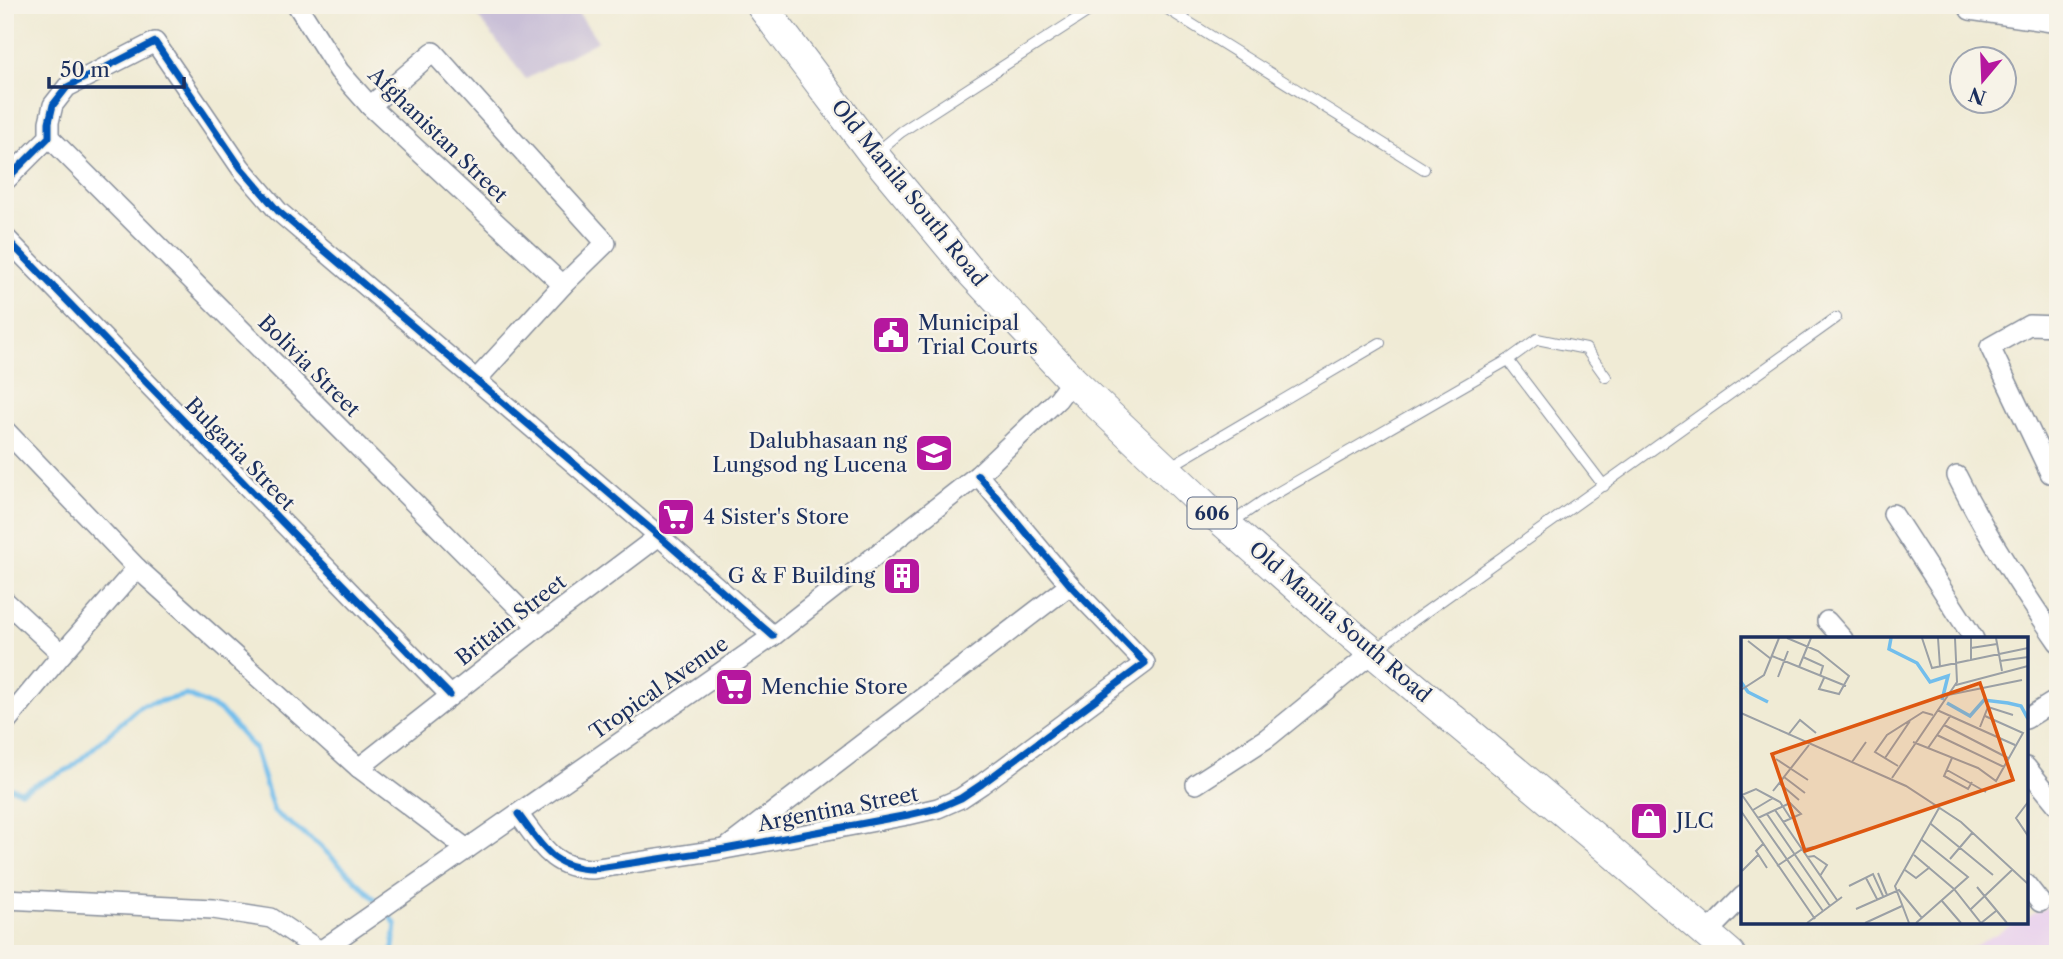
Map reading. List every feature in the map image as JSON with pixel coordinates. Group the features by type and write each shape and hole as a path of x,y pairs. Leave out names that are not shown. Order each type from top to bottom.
{"main road":[{"name":"Old Manila South Road","path":"761,5 874,155 971,272 1072,380 1165,470 1338,623 1730,954"}],"street":[{"name":"Afghanistan Street","path":"297,5 339,71 370,106 564,285"},
{"path":"1970,10 2058,23"},
{"path":"5,181 48,137 53,105 67,87 155,42 242,168 278,211 477,379 773,636"},
{"path":"370,106 433,52 606,243 477,379"},
{"name":"Bolivia Street","path":"48,137 538,626"},
{"name":"Bulgaria Street","path":"5,237 450,695"},
{"path":"2058,326 2029,325 1990,347 2050,473 2058,472"},
{"name":"Tropical Avenue","path":"318,952 773,636 978,475 1058,399 1072,380"},
{"path":"5,430 137,568 359,768 467,849"},
{"path":"725,849 1070,585 978,475"},
{"path":"1957,476 2002,559 2058,642"},
{"path":"1893,514 1973,637"},
{"name":"Britain Street","path":"359,768 538,626 659,536"},
{"path":"5,723 137,568"},
{"name":"Argentina Street","path":"518,814 549,855 577,869 592,869 725,849 938,808 961,798 982,784 1145,663 1070,585"},
{"path":"5,601 62,654"},
{"path":"1827,621 1841,637"},
{"path":"1196,784 1267,738 1374,652"},
{"path":"2028,717 2058,699"},
{"path":"2028,769 2058,806"},
{"path":"2028,887 2040,902"},
{"path":"1707,933 1741,899"},
{"path":"5,900 213,909 271,918 318,952"}],"lane":[{"path":"874,155 901,132 1098,5"},
{"path":"1161,5 1424,169"},
{"path":"1374,652 1412,621 1836,318"},
{"path":"1228,525 1263,501 1508,360 1537,339 1586,349 1606,377"},
{"path":"1165,470 1380,343"},
{"path":"1508,360 1604,486"}],"shaded area":[{"path":"469,5 573,5 598,41 526,79"},
{"path":"2058,901 2058,954 1960,954 2014,924 2028,924 2028,917"}],"waterway":[{"path":"5,786 21,791 71,768 140,706 187,695 221,711 254,748 274,812 318,844 380,904"},
{"path":"386,911 396,925 392,954"}],"cycle path":[{"path":"5,181 49,137 53,105 67,87 155,42 241,168 278,211 773,636"},
{"path":"5,237 450,695"},
{"path":"518,814 541,844 557,859 578,868 592,869 725,849 938,808 961,798 982,784 1145,663 1070,585 978,475"}],"place":[{"name":"Municipal Trial Courts","path":"891,335"},
{"name":"Dalubhasaan ng Lungsod ng Lucena","path":"934,453"},
{"name":"4 Sister's Store","path":"676,517"},
{"name":"G & F Building","path":"902,576"},
{"name":"Menchie Store","path":"734,687"},
{"name":"JLC","path":"1649,821"}]}
